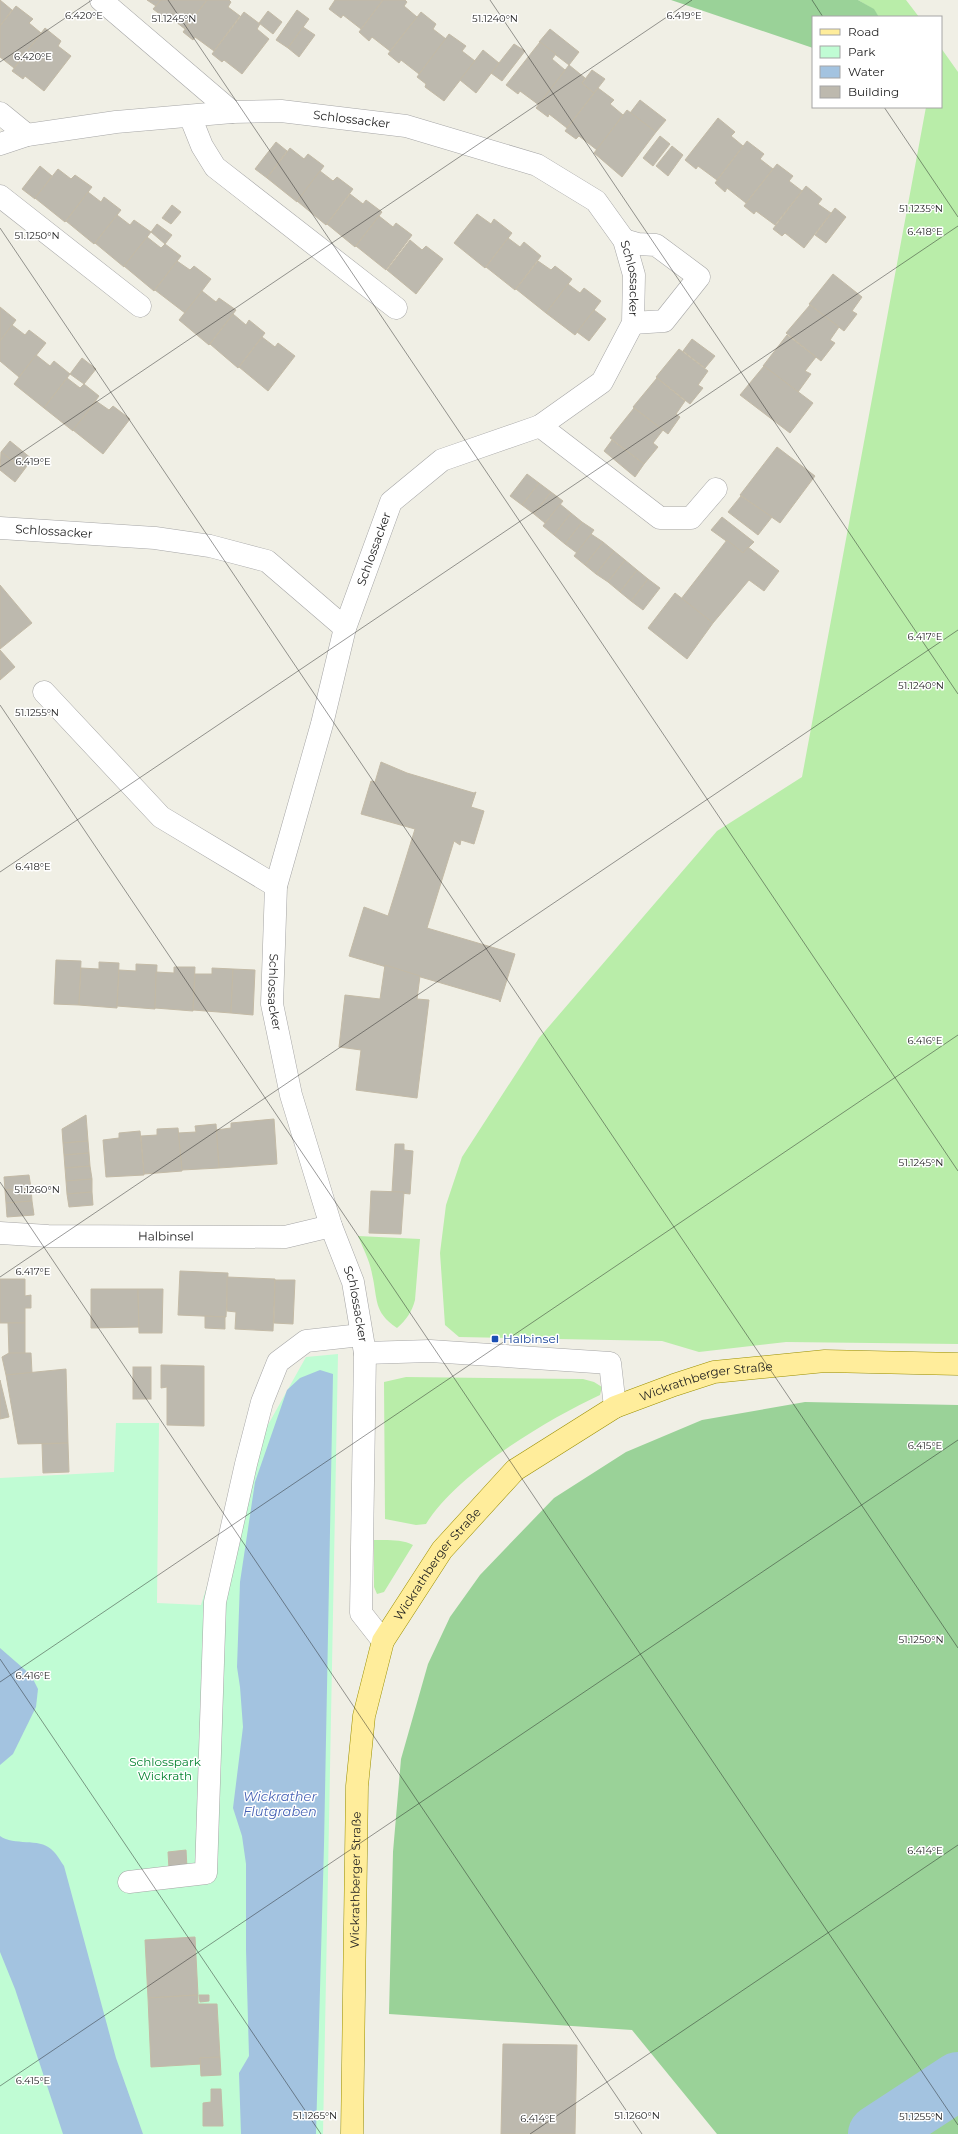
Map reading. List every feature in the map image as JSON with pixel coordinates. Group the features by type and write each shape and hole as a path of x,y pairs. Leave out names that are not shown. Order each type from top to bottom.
{"main road":[{"name":"Wickrathberger Straße","path":"352,2134 357,1786 364,1716 383,1641 442,1550 515,1470 615,1407 714,1372 825,1361 958,1364"}],"street":[{"path":"101,0 232,112"},
{"name":"Schlossacker","path":"0,144 27,135 116,122 232,112 281,111 406,126 537,165 596,201 624,240 634,275 633,323 602,382 540,426 442,460 429,469 391,502 345,628 322,724 276,886 272,1004 291,1095 331,1226 353,1282 363,1344 362,1614 383,1641"},
{"path":"0,113 27,135"},
{"path":"190,116 202,146 215,167 396,308"},
{"path":"0,196 140,306"},
{"path":"624,240 638,244 656,245 699,277 664,321 633,323"},
{"path":"540,426 660,518 692,518 716,489"},
{"name":"Schlossacker","path":"0,528 155,538 210,546 267,561 345,628"},
{"path":"44,692 161,817 276,886"},
{"name":"Halbinsel","path":"0,1233 48,1236 285,1237 331,1226"},
{"path":"128,1882 206,1873 215,1602 246,1464 262,1402 278,1362 306,1341 363,1344"},
{"name":"Schlossacker","path":"363,1344 430,1351 610,1362 615,1407"}],"green space":[{"path":"671,0 858,0 874,9 878,16 812,16 812,48"},
{"path":"858,0 906,0 918,16 878,16 873,9"},
{"path":"942,49 958,72 958,1344 786,1342 699,1352 662,1341 459,1337 445,1325 440,1253 446,1205 462,1157 539,1038 717,831 802,777 926,108 942,108"},
{"path":"358,1236 420,1239 415,1300 408,1316 397,1328 389,1322 380,1310 376,1298 370,1264"},
{"name":"Schlosspark Wickrath","path":"338,1354 323,2134 0,2134 0,1478 114,1472 116,1423 159,1423 157,1603 201,1605 246,1464 306,1357"},
{"path":"406,1377 583,1379 594,1382 602,1387 600,1395 555,1418 505,1450 459,1486 440,1505 426,1524 416,1525 385,1519 384,1382"},
{"path":"805,1402 958,1405 958,2134 717,2134 632,2030 389,2014 393,1852 401,1759 428,1664 450,1617 480,1575 554,1498 626,1452 702,1420"},
{"path":"374,1540 399,1541 413,1545 384,1592 377,1594 374,1587"}],"water":[{"name":"Wickrather Flutgraben","path":"320,1370 333,1374 324,1845 316,2134 241,2134 239,2073 249,2056 246,1950 246,1864 242,1836 233,1808 243,1727 237,1667 240,1582 255,1482 287,1390 300,1378"},
{"path":"0,1648 31,1675 38,1689 36,1707 13,1754 0,1765"},
{"path":"0,1836 12,1841 46,1846 55,1852 64,1866 116,2058 143,2134 63,2134 15,1989 0,1952"}],"building":[{"path":"0,0 12,10 0,26"},
{"path":"147,0 161,0 156,6"},
{"path":"161,0 207,0 185,29 167,15 165,18 153,9"},
{"path":"207,0 229,0 231,2 228,7 240,16 214,51 195,37 193,40 183,32"},
{"path":"335,0 383,0 361,29 343,15 341,18 329,9"},
{"path":"383,0 405,0 407,2 404,6 417,17 390,51 372,37 369,41 359,32"},
{"path":"16,6 33,19 29,23 41,33 14,68 0,57 0,26"},
{"path":"297,10 309,19 288,48 276,40"},
{"path":"268,11 282,22 273,34 259,23"},
{"path":"244,12 260,24 257,29 269,39 242,74 224,60 222,62 212,54"},
{"path":"421,12 436,24 433,29 446,39 419,74 401,60 399,63 388,54"},
{"path":"303,27 315,35 299,57 288,48"},
{"path":"45,28 61,41 58,46 71,56 44,91 25,76 23,79 12,71"},
{"path":"550,29 579,52 569,65 539,42"},
{"path":"449,34 466,46 462,51 475,61 444,101 425,87 426,84 417,77"},
{"path":"540,42 556,54 552,59 565,70 539,105 520,91 518,94 506,85"},
{"path":"514,44 525,51 502,81 491,73"},
{"path":"483,50 499,63 476,93 460,80"},
{"path":"569,65 585,78 582,83 594,93 567,128 549,114 548,117 536,108"},
{"path":"592,70 605,79 594,93 582,83"},
{"path":"598,88 614,100 610,104 623,115 597,150 579,136 576,139 565,131"},
{"path":"640,100 666,120 656,132 630,113"},
{"path":"627,110 656,132 622,177 594,153"},
{"path":"718,118 735,132 731,136 743,146 717,180 698,166 696,169 685,160"},
{"path":"660,136 670,144 653,166 643,158"},
{"path":"747,141 764,154 760,159 773,169 746,203 727,188 725,192 715,183"},
{"path":"276,142 287,151 267,178 255,169"},
{"path":"672,146 683,155 668,176 656,166"},
{"path":"290,148 304,159 308,154 324,166 297,202 267,178"},
{"path":"777,164 793,176 789,181 802,191 775,225 756,211 754,214 744,206"},
{"path":"40,166 52,176 35,199 22,189"},
{"path":"58,169 71,179 75,175 92,187 65,222 35,198"},
{"path":"320,171 333,181 337,177 353,189 326,225 297,201"},
{"path":"806,186 822,199 818,204 831,213 804,248 785,233 782,236 773,229"},
{"path":"88,192 101,202 104,197 121,210 94,244 66,221"},
{"path":"350,194 363,204 366,200 382,212 355,247 327,224"},
{"path":"172,205 181,212 171,224 162,218"},
{"path":"835,208 846,217 826,243 815,235"},
{"path":"477,214 491,224 494,219 512,233 485,268 454,243"},
{"path":"117,215 130,225 134,220 151,232 124,267 95,243"},
{"path":"379,216 393,227 396,223 412,235 386,270 356,246"},
{"path":"157,224 172,235 165,244 151,232"},
{"path":"147,237 161,248 165,244 181,256 154,291 124,266"},
{"path":"508,238 520,247 524,242 541,256 515,290 486,267"},
{"path":"410,240 422,250 426,246 443,259 416,294 387,270"},
{"path":"177,261 190,270 194,266 211,279 185,313 155,290"},
{"path":"538,261 551,270 555,266 572,279 546,313 516,289"},
{"path":"833,274 862,297 852,311 857,314 844,331 809,304"},
{"path":"568,284 580,293 584,288 601,301 575,335 546,313"},
{"path":"202,291 216,302 219,298 236,310 209,345 179,320"},
{"path":"810,305 839,327 830,340 835,343 821,361 786,333"},
{"path":"0,307 16,320 0,341"},
{"path":"594,310 606,319 589,341 577,332"},
{"path":"233,314 246,325 249,320 265,333 238,368 210,344"},
{"path":"12,325 25,335 29,330 46,343 19,377 0,361 0,341"},
{"path":"787,335 816,357 805,371 811,374 798,392 763,366"},
{"path":"262,337 275,347 278,343 295,356 268,391 239,367"},
{"path":"692,339 715,356 705,368 683,351"},
{"path":"679,349 708,371 698,385 703,388 690,404 656,377"},
{"path":"36,355 50,366 54,361 70,374 44,408 14,384"},
{"path":"82,358 96,369 84,384 70,374"},
{"path":"764,366 813,403 790,433 740,395"},
{"path":"67,378 80,388 84,384 99,396 73,431 44,408"},
{"path":"657,378 685,401 676,414 680,417 668,434 633,407"},
{"path":"96,401 109,410 113,406 130,419 103,454 73,430"},
{"path":"634,408 663,430 653,443 658,447 644,464 610,438"},
{"path":"612,440 644,464 635,477 604,451"},
{"path":"10,441 32,459 24,470 1,452"},
{"path":"777,447 815,476 780,523 740,495"},
{"path":"1,452 24,470 15,482 0,470"},
{"path":"527,474 539,483 522,505 510,496"},
{"path":"539,483 551,492 534,514 522,505"},
{"path":"551,492 563,501 545,523 534,514"},
{"path":"741,496 772,517 758,535 728,512"},
{"path":"560,504 571,513 554,535 543,526"},
{"path":"571,513 582,522 565,544 554,535"},
{"path":"722,517 754,542 743,553 711,530"},
{"path":"582,522 594,530 577,553 565,544"},
{"path":"591,534 603,542 585,565 574,556"},
{"path":"727,540 743,553 748,547 779,571 764,591 749,580 713,623 681,599"},
{"path":"603,542 614,551 596,574 585,565"},
{"path":"614,551 625,560 608,582 596,574"},
{"path":"625,560 637,570 620,592 608,582"},
{"path":"637,570 648,579 631,601 620,592"},
{"path":"648,579 660,588 643,610 631,601"},
{"path":"0,585 32,623 0,649"},
{"path":"675,593 713,623 687,659 648,628"},
{"path":"0,650 15,667 0,680"},
{"path":"381,762 407,773 474,793 476,792 471,807 484,811 474,844 461,840 460,845 454,841 427,928 515,954 500,1002 499,1000 349,956 364,907 388,916 415,829 361,814 371,781 375,782"},
{"path":"56,960 81,961 79,1005 54,1004"},
{"path":"99,962 119,963 117,1008 79,1005 81,968 99,969"},
{"path":"136,964 157,965 155,1009 117,1006 119,970 136,971"},
{"path":"385,965 420,976 417,999 429,1000 417,1098 356,1090 361,1050 339,1047 345,995 380,999"},
{"path":"174,967 195,967 193,1011 155,1008 156,972 174,973"},
{"path":"212,968 233,969 231,1013 193,1010 195,974 212,974"},
{"path":"233,969 255,970 253,1015 231,1013"},
{"path":"86,1115 88,1141 63,1143 62,1129"},
{"path":"274,1119 277,1164 219,1168 216,1130 231,1128 231,1123"},
{"path":"216,1124 219,1168 182,1170 178,1133 196,1132 195,1126"},
{"path":"178,1128 182,1171 144,1174 141,1136 157,1135 157,1129"},
{"path":"140,1131 144,1175 106,1177 103,1140 119,1138 119,1133"},
{"path":"88,1141 89,1153 64,1155 63,1143"},
{"path":"395,1144 404,1144 404,1150 413,1151 410,1194 392,1192"},
{"path":"89,1153 90,1166 65,1168 64,1155"},
{"path":"90,1166 92,1179 66,1181 65,1168"},
{"path":"29,1175 31,1188 5,1190 4,1177"},
{"path":"92,1179 92,1192 67,1194 66,1181"},
{"path":"31,1188 32,1201 6,1203 5,1190"},
{"path":"371,1191 404,1192 401,1234 369,1233"},
{"path":"92,1192 93,1205 69,1207 67,1194"},
{"path":"32,1201 34,1215 7,1217 6,1203"},
{"path":"180,1271 228,1273 226,1317 178,1315"},
{"path":"227,1277 275,1279 273,1331 235,1329 236,1312 227,1311"},
{"path":"0,1279 25,1279 25,1296 31,1295 31,1308 25,1308 25,1323 0,1323"},
{"path":"275,1280 295,1280 293,1324 274,1323"},
{"path":"91,1289 138,1289 139,1327 91,1328"},
{"path":"138,1289 163,1289 162,1333 139,1333"},
{"path":"205,1316 225,1317 225,1329 205,1328"},
{"path":"8,1323 25,1323 25,1354 9,1354"},
{"path":"9,1353 31,1353 32,1373 6,1375 2,1357"},
{"path":"161,1365 204,1366 204,1426 167,1425 167,1387 161,1388"},
{"path":"133,1367 151,1367 151,1399 133,1399"},
{"path":"66,1369 68,1443 18,1444 6,1375"},
{"path":"0,1380 9,1417 0,1419"},
{"path":"68,1443 69,1472 43,1473 42,1444"},
{"path":"186,1850 187,1868 169,1869 168,1852"},
{"path":"195,1937 198,1995 148,1998 145,1940"},
{"path":"198,1995 198,2004 217,2004 220,2057 200,2058 201,2064 151,2067 148,1998"},
{"path":"199,1995 209,1995 209,2001 200,2002"},
{"path":"503,2044 577,2045 575,2134 501,2134"},
{"path":"220,2057 221,2075 201,2076 200,2058"},
{"path":"211,2089 221,2089 223,2126 203,2126 203,2103 211,2102"}],"waterway":[{"path":"877,2134 958,2081"}],"place":[{"name":"Halbinsel","path":"495,1339"}]}
